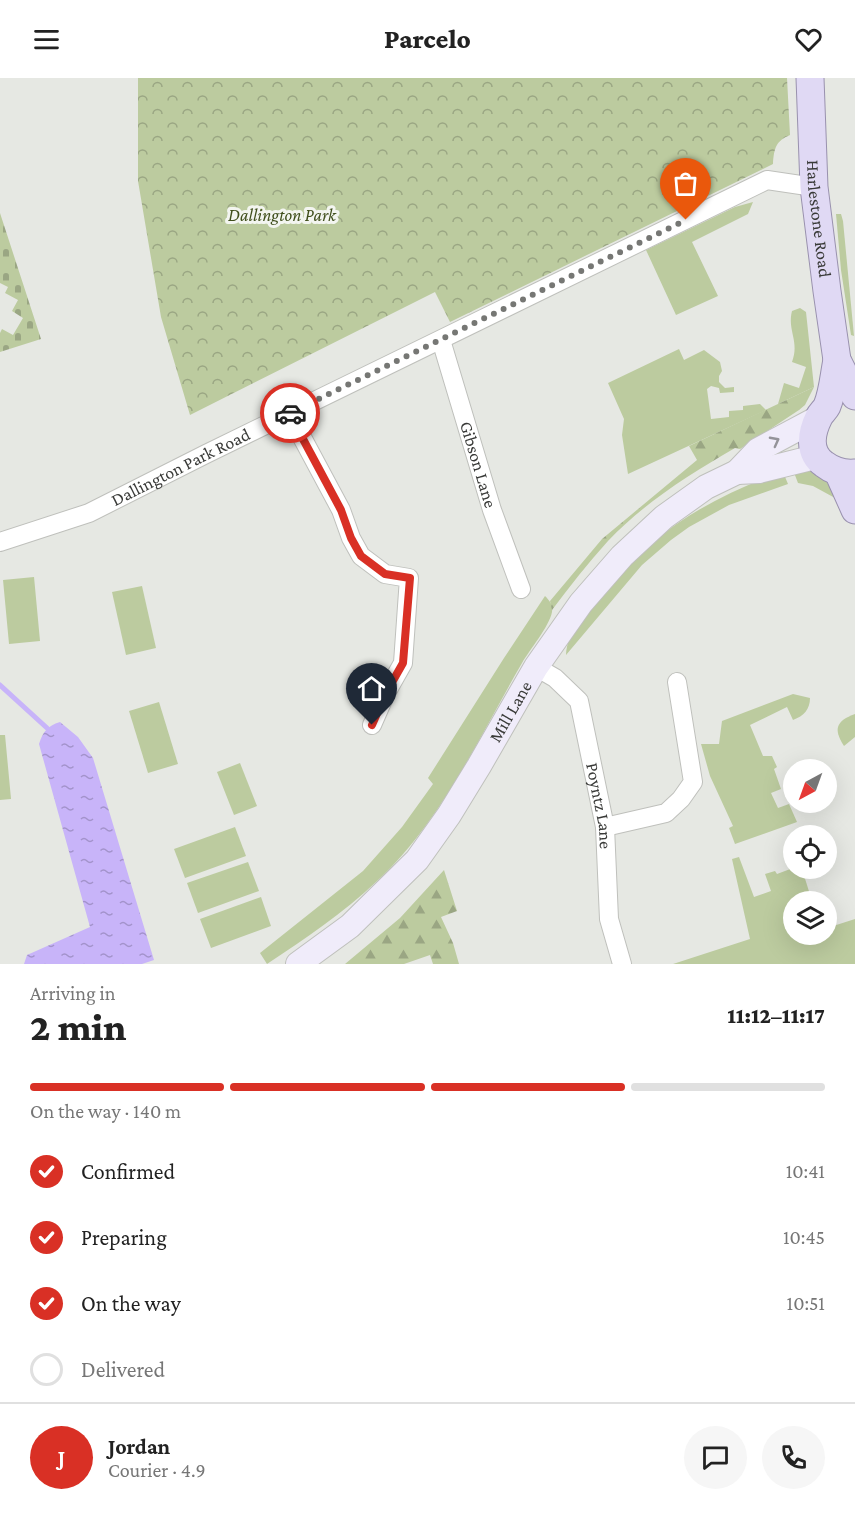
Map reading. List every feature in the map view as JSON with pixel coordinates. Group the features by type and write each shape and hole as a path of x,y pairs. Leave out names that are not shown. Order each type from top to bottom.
{"main road":[{"name":"Harlestone Road","path":"810,78 814,187 837,360"},
{"path":"837,360 855,396"},
{"path":"837,360 812,443 815,457 830,468 847,472 855,510"},
{"path":"823,412 844,402 855,404"}],"street":[{"name":"Dallington Park Road","path":"0,542 89,513 767,180 814,187"},
{"name":"Gibson Lane","path":"441,340 492,510 521,590"},
{"path":"737,472 758,450 823,412"},
{"path":"289,413 341,510 351,538 361,556 385,574 410,578 403,663 372,725"},
{"path":"737,472 759,471 815,457"},
{"name":"Mill Lane","path":"298,964 350,926 417,860 467,786 536,667 581,603 622,556 664,517 706,487 737,472"},
{"name":"Poyntz Lane","path":"536,667 555,678 579,701 605,827 609,920 622,964"},
{"path":"605,827 666,813 681,799 693,782 677,682"}],"green space":[{"name":"Dallington Park","path":"138,78 787,78 790,135 777,146 773,164 450,322 435,292 190,415 161,317 138,181"},
{"path":"753,202 748,214 692,242 718,296 676,315 646,250 735,207"},
{"path":"0,213 41,339 0,352 2,329 13,335 23,318 12,311 18,300 5,293 8,287 0,283"},
{"path":"836,214 841,214 843,221 854,336 851,335 841,270"},
{"path":"800,308 806,312 814,387 778,404 784,383 799,388 806,367 792,362 795,348 791,324 792,311"},
{"path":"679,349 684,360 704,350 720,362 722,371 719,382 725,388 734,387 734,392 720,393 719,388 711,386 707,389 711,419 729,417 729,411 743,410 743,406 760,404 766,410 628,474 622,435 624,419 608,383"},
{"path":"814,387 805,405 799,410 740,449 735,448 685,479 637,514 601,549 552,610 550,601 602,539 697,460 689,446"},
{"path":"802,469 814,472 823,478 830,486 835,498 813,486 798,483 793,470"},
{"path":"783,472 788,484 729,505 689,527 671,540 642,565 566,655 569,639 582,619 632,562 654,541 684,519 716,500"},
{"path":"34,577 40,641 9,644 3,580"},
{"path":"142,586 156,648 126,655 112,592"},
{"path":"545,596 552,607 547,624 440,806 420,833 376,882 323,925 267,964 260,953 363,871 402,827 433,784 428,778"},
{"path":"793,694 810,698 806,712 793,720 787,707 750,725 763,756 772,756 777,767 774,769 781,789 771,793 778,808 783,806 783,813 793,813 797,822 783,825 783,827 735,844 729,828 733,826 710,776 701,744 719,744 722,721"},
{"path":"159,702 178,764 148,773 129,711"},
{"path":"855,714 855,737 844,746 838,735 838,726"},
{"path":"0,735 5,735 11,799 0,800"},
{"path":"240,763 257,806 234,815 217,772"},
{"path":"235,827 246,856 185,878 174,849"},
{"path":"739,857 754,897 771,891 765,874 783,872 783,879 805,879 809,891 783,891 783,945 837,945 837,925 855,919 855,964 673,964 750,939 732,859"},
{"path":"248,862 259,891 198,913 187,883"},
{"path":"444,870 457,911 441,917 453,943 459,964 433,964 430,955 404,964 345,964 400,918"},
{"path":"261,897 271,926 211,948 200,919"}],"water":[{"path":"60,722 78,737 93,758 154,960 142,964 24,964 27,955 90,927 39,744 46,730"}],"waterway":[{"path":"0,685 47,728"}],"way so far":[{"path":"290,413 686,220"}],"route":[{"path":"290,413 341,510 355,548 367,562 385,574 410,578 403,663 372,725"}]}
